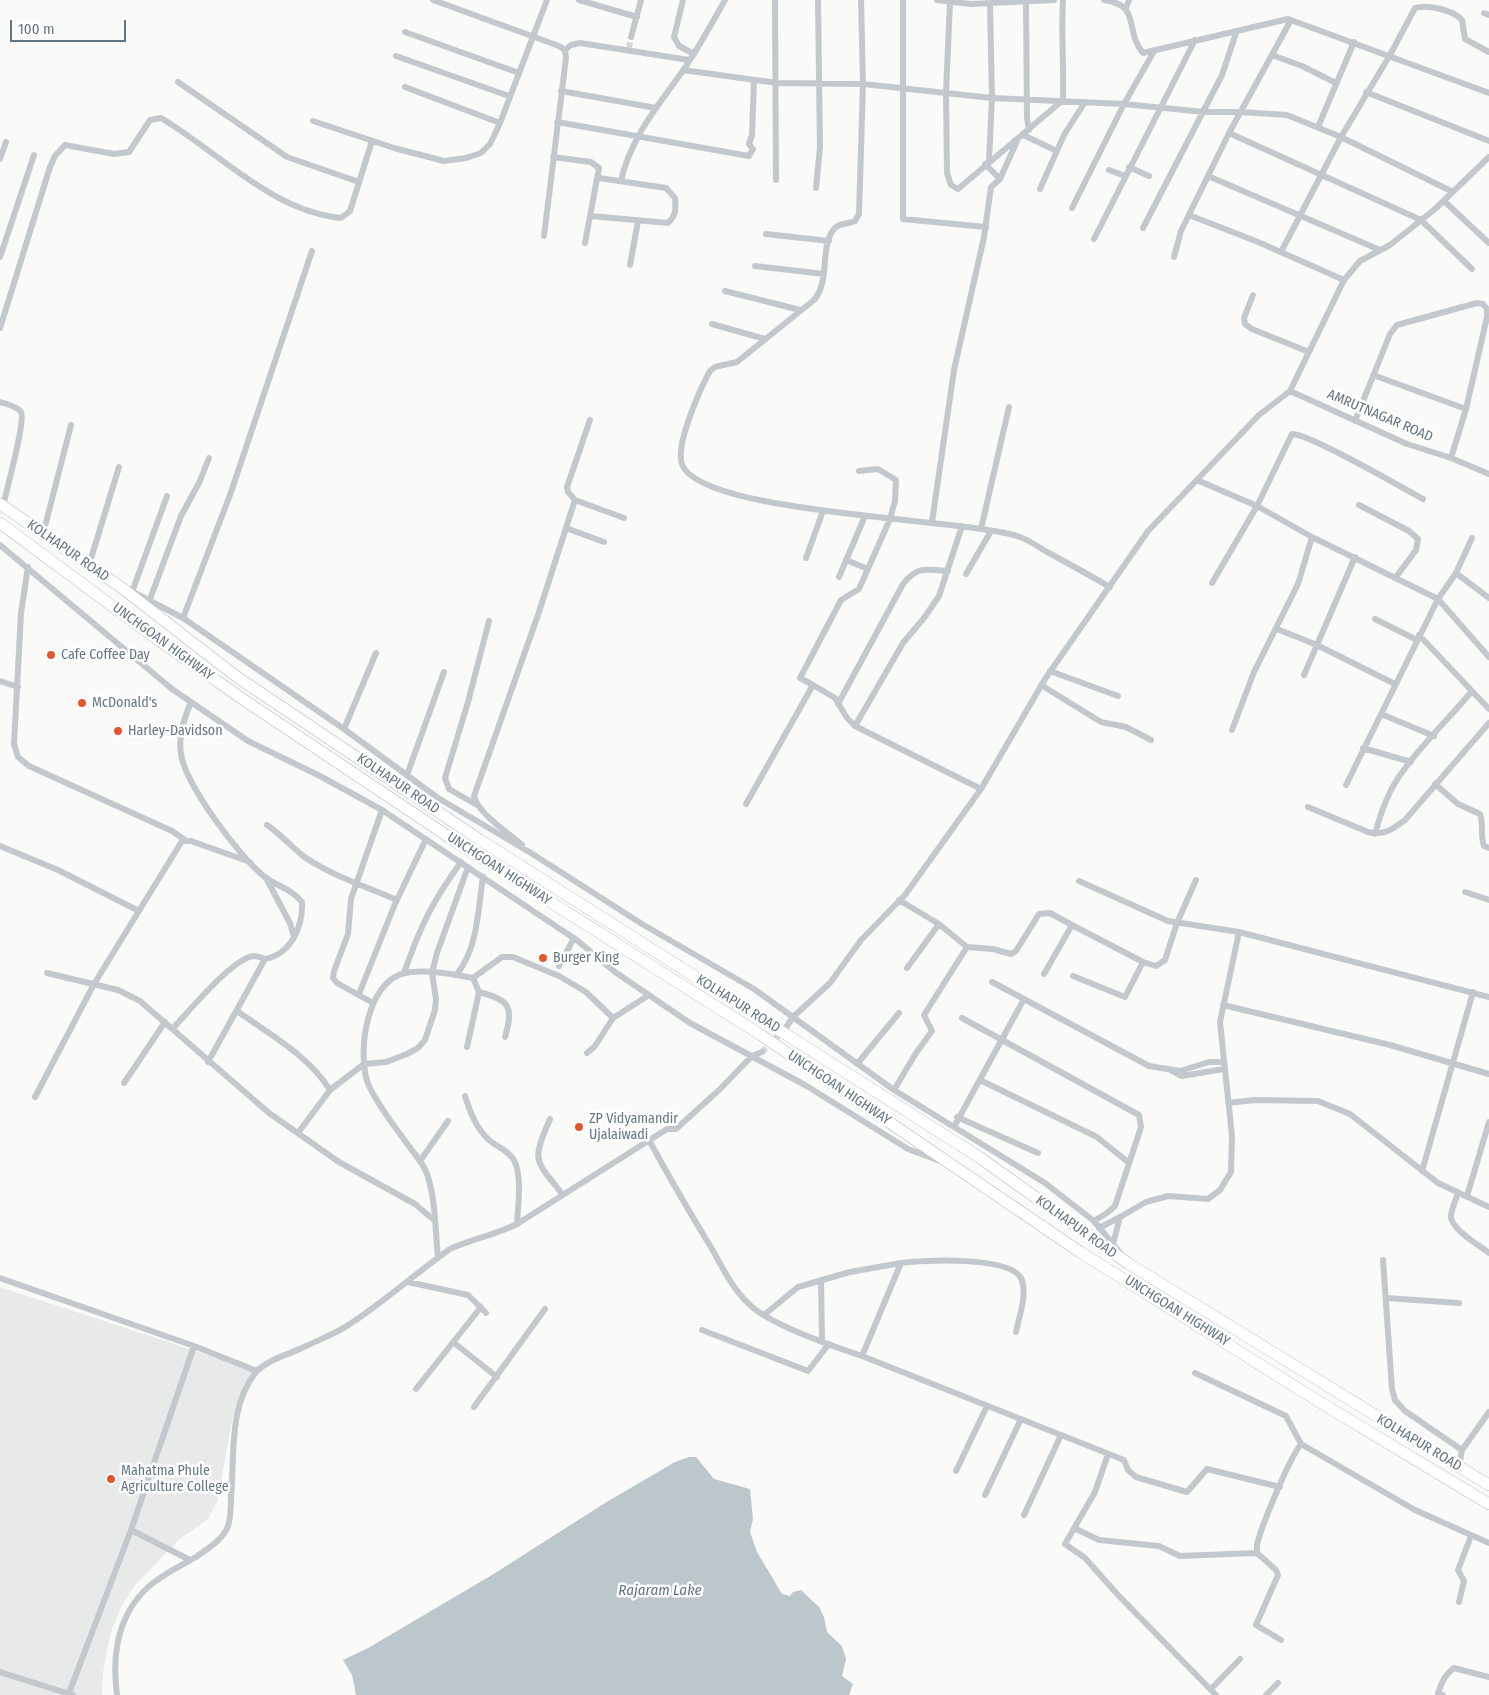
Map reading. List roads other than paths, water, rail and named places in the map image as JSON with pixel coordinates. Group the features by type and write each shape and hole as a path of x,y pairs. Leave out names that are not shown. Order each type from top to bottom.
{"highway":[{"name":"KOLHAPUR ROAD","path":"2,505 89,566 127,590 236,677 480,840 979,1157 1129,1264 1489,1485"},
{"name":"UNCHGOAN HIGHWAY","path":"0,523 150,634 244,700 516,881 761,1035 1080,1252 1318,1401 1489,1504"}],"street":[{"path":"433,0 565,50"},
{"path":"313,121 372,141 444,161 466,158 481,153 490,144 500,123 547,0"},
{"path":"580,0 592,2 636,17"},
{"path":"631,37 641,0"},
{"path":"683,0 674,38 679,46 692,57"},
{"path":"620,181 627,156 637,135 692,57 725,0"},
{"path":"775,0 777,83 776,180"},
{"path":"816,188 820,147 818,0"},
{"path":"861,0 863,84 859,214 855,222 840,225 834,229 829,241 819,294 737,362 715,367 710,371 691,412 682,450 681,463 688,473 727,491 778,504 823,511 962,526 1021,537 1110,586"},
{"path":"903,0 903,219 986,227"},
{"path":"937,0 990,4 1054,0"},
{"path":"950,2 946,93 947,173 951,186 960,188 987,162 1021,138 1063,100 1064,59 1061,34 1063,0"},
{"path":"1104,0 1120,3 1126,8 1138,48 1143,54 1153,53 1195,40 1236,33 1272,22 1291,20 1489,93"},
{"path":"1126,8 1129,0"},
{"path":"1026,2 1029,130"},
{"path":"990,4 992,98 987,162 1000,179"},
{"path":"1281,252 1341,137 1366,92 1390,55 1411,12 1419,6 1458,16 1464,25 1465,39 1489,52"},
{"path":"1174,257 1181,232 1229,133 1291,20"},
{"path":"405,32 519,74"},
{"path":"1143,228 1204,112 1222,74 1236,33"},
{"path":"1094,239 1195,40"},
{"path":"1318,126 1354,42"},
{"path":"565,50 571,45 580,43 692,57"},
{"path":"544,236 566,58 565,50"},
{"path":"1072,208 1124,104 1153,53"},
{"path":"1272,55 1302,66 1336,84"},
{"path":"396,56 509,96"},
{"path":"683,70 777,83 863,84 992,98 1063,100 1204,112 1287,115 1318,126 1453,192"},
{"path":"557,122 748,156 753,149 749,144 752,135 754,80"},
{"path":"178,82 287,157 359,182"},
{"path":"405,87 500,123"},
{"path":"562,91 656,108"},
{"path":"1366,92 1489,141"},
{"path":"1040,189 1064,135 1085,102"},
{"path":"0,328 50,168 55,156 65,145 114,154 128,152 150,120 155,117 173,125 269,194 293,205 341,218 350,211 372,141"},
{"path":"1229,133 1421,220 1472,269"},
{"path":"932,522 954,370 986,227 991,187 1000,179 1021,138"},
{"path":"1021,138 1057,151"},
{"path":"0,159 6,142"},
{"path":"0,257 34,155"},
{"path":"553,157 597,165 599,168 599,178 585,243"},
{"path":"785,1029 794,1017 830,983 861,940 900,900 981,790 1050,671 1148,531 1259,415 1290,391 1344,280 1360,261 1380,250 1421,220 1489,157"},
{"path":"1129,168 1149,176"},
{"path":"1109,170 1125,176"},
{"path":"1208,176 1380,250"},
{"path":"591,216 668,223 674,218 675,198 666,188 599,178"},
{"path":"1444,200 1489,243"},
{"path":"1190,214 1344,280"},
{"path":"630,265 638,221"},
{"path":"766,234 829,241"},
{"path":"182,618 230,495 312,251"},
{"path":"756,266 824,274"},
{"path":"725,291 800,310"},
{"path":"1253,295 1244,318 1245,324 1252,330 1308,352"},
{"path":"1355,420 1390,334 1400,322 1483,304 1487,309 1487,316 1466,409 1451,458"},
{"path":"712,324 765,339"},
{"path":"1373,375 1466,409"},
{"name":"AMRUTNAGAR ROAD","path":"1290,391 1406,444 1451,458 1489,474"},
{"path":"0,402 19,409 22,414 21,430 2,505"},
{"path":"982,529 1009,407"},
{"path":"590,420 568,487 570,496 575,500 624,518"},
{"path":"44,534 71,425"},
{"path":"1212,583 1257,506 1288,440 1295,434 1332,450 1423,499"},
{"path":"150,600 181,516 199,483 209,458"},
{"path":"89,566 119,467"},
{"path":"859,471 878,469 896,480 895,501 890,519 859,589 841,600 800,678 835,698 847,718 855,726 981,790"},
{"path":"1198,480 1257,506 1312,537 1438,599 1489,657"},
{"path":"167,496 127,590 150,600 182,618 344,729 438,798 531,853 642,924 754,989 894,1090 954,1125 1045,1183 1094,1221 1129,1264"},
{"path":"476,805 474,796 575,500"},
{"path":"1359,506 1409,531 1418,539 1416,550 1396,577"},
{"path":"806,558 823,511"},
{"path":"839,577 865,516"},
{"path":"855,726 914,631 939,596 962,526"},
{"path":"566,528 604,542"},
{"path":"966,574 991,531"},
{"path":"1232,730 1254,672 1277,630 1298,584 1312,537"},
{"path":"1346,785 1418,638 1438,599 1456,573 1472,538"},
{"path":"1,548 28,567 149,670 191,702 248,741 320,776 382,810 426,838 574,938 615,972 690,1023 871,1124 908,1149 955,1167"},
{"path":"1304,675 1355,557"},
{"path":"846,560 868,569"},
{"path":"28,567 21,613 14,744 18,757 29,766 172,830 185,840 251,863"},
{"path":"838,704 903,584 910,575 918,570 948,571"},
{"path":"1456,573 1489,598"},
{"path":"1375,619 1418,638 1489,709"},
{"path":"489,621 468,702 444,778 449,789 476,805 531,853"},
{"path":"1277,630 1317,645 1395,684"},
{"path":"344,729 376,653"},
{"path":"1050,671 1118,696"},
{"path":"407,775 444,672"},
{"path":"0,681 18,687"},
{"path":"746,804 813,685"},
{"path":"1041,685 1101,722 1126,727 1152,740"},
{"path":"1376,834 1381,814 1392,789 1411,762 1472,692"},
{"path":"191,702 180,741 186,774 228,836 265,877 285,912 294,937"},
{"path":"1381,714 1434,736"},
{"path":"1308,807 1376,834 1391,831 1405,820 1489,722"},
{"path":"1363,748 1411,762"},
{"path":"1435,784 1458,804 1480,814 1484,825 1482,840 1484,846 1489,848"},
{"path":"373,1002 337,983 334,978 334,971 348,934 350,924 348,913 357,882 382,810"},
{"path":"268,825 304,856 397,900"},
{"path":"359,994 397,900 426,838"},
{"path":"35,1097 94,984 185,840"},
{"path":"0,846 58,870 139,911"},
{"path":"438,1257 432,1198 427,1174 420,1161 375,1098 368,1084 364,1064 366,1025 373,1002 383,989 404,973 424,918 433,902 462,862"},
{"path":"298,1133 330,1090 364,1064 386,1062 407,1054 418,1048 425,1040 435,1010 432,973 444,930 468,867"},
{"path":"172,1029 223,974 240,962 253,956 265,959 275,957 285,950 294,937 302,911 302,902 292,891 265,877"},
{"path":"457,974 464,966 472,941 483,877"},
{"path":"900,900 939,924 967,947 1011,954 1016,951 1035,919 1043,912 1050,913 1143,962 1156,966 1162,963 1196,880"},
{"path":"1079,881 1158,918 1177,923 1191,923 1239,932 1489,997"},
{"path":"1465,892 1489,900"},
{"path":"907,968 939,924"},
{"path":"1044,974 1072,925"},
{"path":"1099,1228 1146,1202 1168,1196 1208,1199 1220,1190 1231,1172 1232,1136 1220,1022 1239,932"},
{"path":"559,966 574,938"},
{"path":"894,1090 916,1053 932,1031 924,1015 967,947"},
{"path":"404,973 457,974 473,978 502,957 513,957 559,976 586,992 613,1018"},
{"path":"208,1062 265,959"},
{"path":"1073,976 1125,997 1143,962"},
{"path":"47,973 129,994 165,1022 208,1062 269,1113 339,1162 415,1204 434,1221"},
{"path":"467,1047 479,992 473,978"},
{"path":"992,982 1142,1063 1182,1076 1224,1066"},
{"path":"479,992 504,1000 510,1010 510,1021 506,1037"},
{"path":"1422,1170 1473,992"},
{"path":"587,1053 595,1046 613,1018 649,995"},
{"path":"954,1125 1024,999"},
{"path":"1223,1005 1390,1045 1489,1074"},
{"path":"237,1011 308,1063 320,1075 330,1090"},
{"path":"857,1064 899,1013"},
{"path":"962,1018 1001,1042 1137,1113 1142,1123 1115,1206 1094,1221"},
{"path":"124,1083 165,1022"},
{"path":"117,1695 114,1662 117,1643 126,1617 146,1589 209,1548 221,1537 228,1526 237,1414 246,1390 257,1371 278,1358 349,1325 408,1282 438,1257 466,1241 502,1232 517,1224 667,1129 676,1129 719,1090 752,1056 762,1052"},
{"path":"1171,1071 1190,1069 1209,1062 1224,1066"},
{"path":"980,1080 1097,1137 1129,1163"},
{"path":"465,1096 478,1128 489,1140 509,1153 514,1161 519,1178 517,1224"},
{"path":"1228,1104 1255,1100 1318,1101 1350,1114 1438,1183 1489,1207"},
{"path":"958,1118 1038,1153"},
{"path":"550,1120 538,1148 537,1160 563,1195"},
{"path":"420,1161 448,1121"},
{"path":"1467,1196 1489,1122"},
{"path":"649,1140 725,1271 748,1304 764,1315 825,1344 862,1356 1124,1460 1128,1470 1136,1477 1187,1492 1207,1469 1280,1487"},
{"path":"1458,1192 1451,1221 1489,1253"},
{"path":"1113,1244 1120,1217"},
{"path":"764,1315 798,1287 821,1280 850,1272 901,1264 963,1260 1013,1271 1021,1279 1023,1293 1016,1332"},
{"path":"1383,1260 1392,1389 1395,1400 1405,1411 1462,1450"},
{"path":"862,1356 901,1264"},
{"path":"0,1278 194,1346 257,1371"},
{"path":"702,1330 808,1370 825,1344 821,1280"},
{"path":"408,1282 468,1295 486,1313"},
{"path":"1386,1298 1459,1303"},
{"path":"416,1389 481,1307"},
{"path":"474,1407 545,1309"},
{"path":"454,1342 497,1376"},
{"path":"0,1672 71,1694 131,1530 194,1346"},
{"path":"1195,1373 1286,1416 1301,1444 1414,1510 1489,1543"},
{"path":"956,1471 987,1406"},
{"path":"1459,1467 1462,1450 1489,1412"},
{"path":"985,1495 1021,1419"},
{"path":"1024,1515 1061,1436"},
{"path":"1257,1553 1258,1539 1296,1450 1301,1444"},
{"path":"1108,1454 1095,1492 1065,1544 1085,1558 1118,1596 1214,1692 1240,1659"},
{"path":"1074,1528 1099,1540 1159,1546 1180,1556 1257,1553 1276,1570 1278,1575 1256,1625 1281,1640"},
{"path":"131,1530 190,1560"},
{"path":"1458,1602 1464,1582 1458,1570 1471,1536"},
{"path":"1443,1695 1438,1693 1441,1684 1448,1672 1454,1668 1489,1677"},
{"path":"1266,1695 1278,1683"}],"water":[{"name":"Rajaram Lake","path":"689,1457 696,1457 714,1479 750,1489 753,1519 750,1532 757,1552 782,1594 790,1596 793,1592 801,1590 819,1607 824,1617 827,1632 842,1646 846,1659 842,1676 853,1684 849,1695 356,1695 352,1675 343,1660 368,1648 492,1575 605,1503 675,1462"}],"tunnel":[{"path":"629,48 631,37"},
{"path":"762,1052 784,1030"}],"place":[{"name":"Cafe Coffee Day","path":"51,655"},
{"name":"McDonald's","path":"82,703"},
{"name":"Harley-Davidson","path":"118,731"},
{"name":"Burger King","path":"543,958"},
{"name":"ZP Vidyamandir Ujalaiwadi","path":"579,1127"},
{"name":"Mahatma Phule Agriculture College","path":"111,1479"}]}
